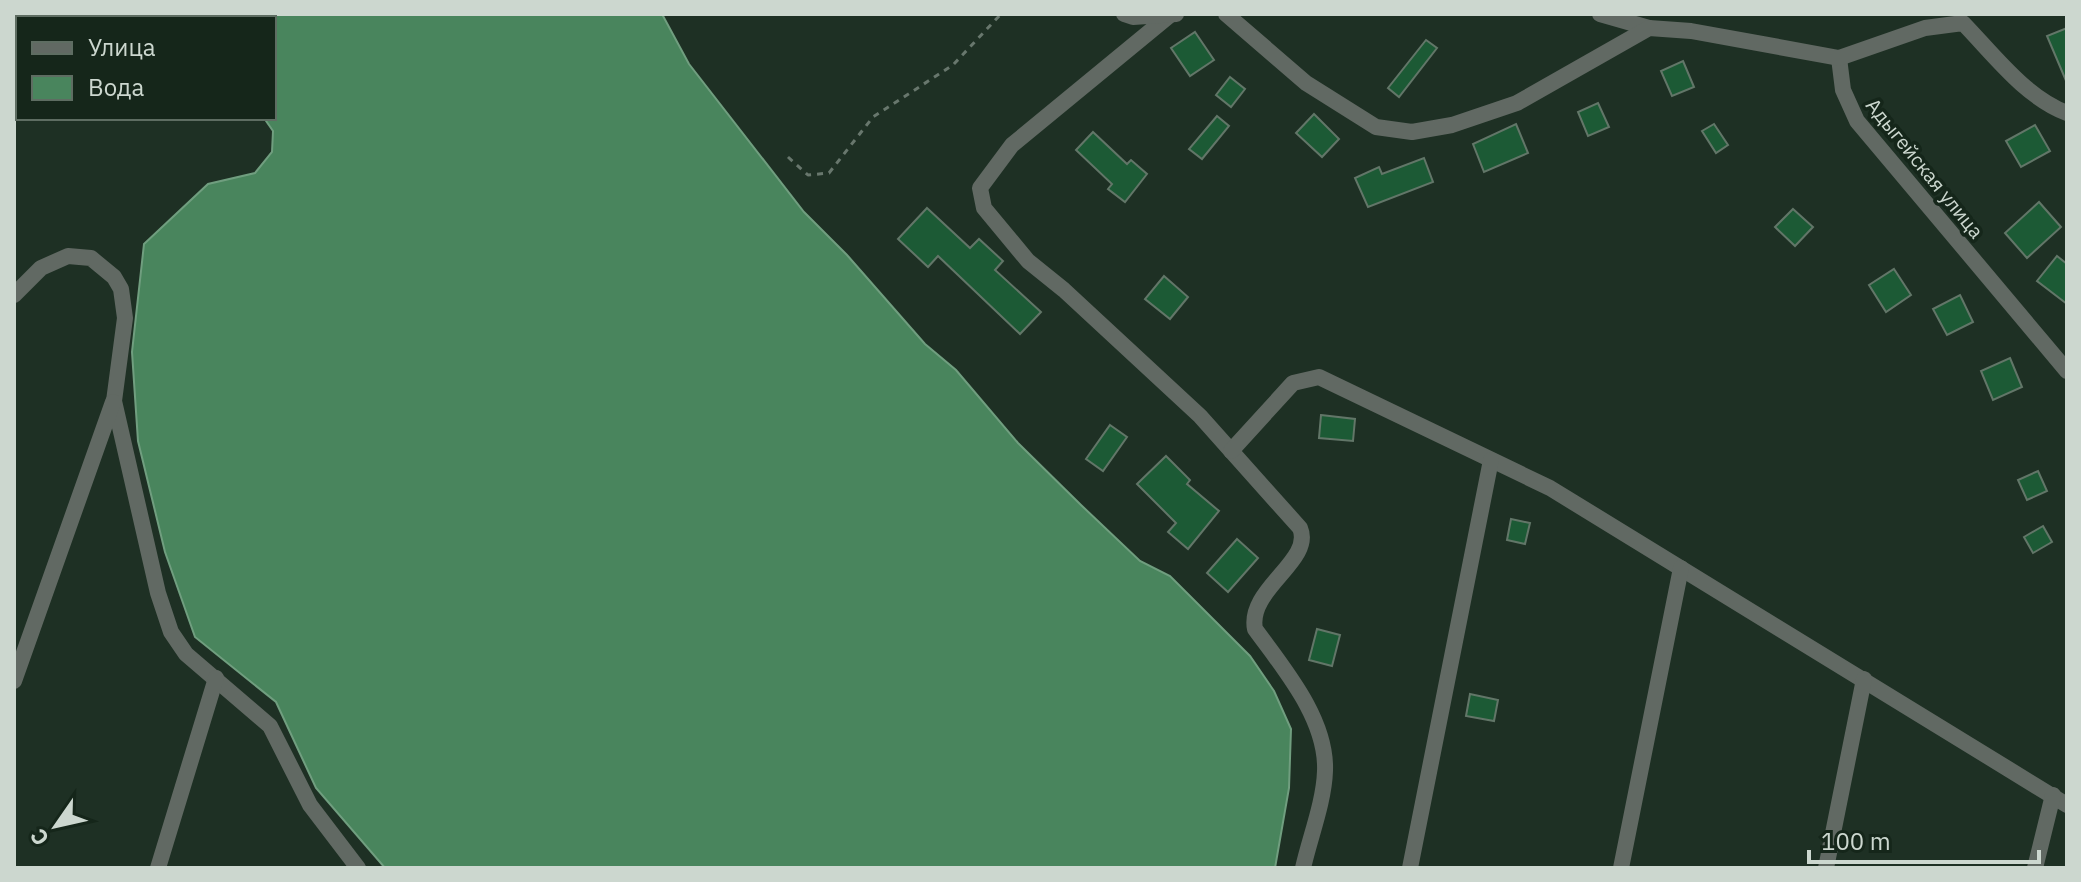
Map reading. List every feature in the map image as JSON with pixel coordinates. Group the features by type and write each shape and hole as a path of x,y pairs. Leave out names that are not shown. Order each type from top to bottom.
{"street":[{"path":"1124,14 1133,17 1173,15"},
{"path":"1226,14 1306,83 1376,127 1412,132 1452,125 1517,103 1649,28"},
{"path":"1600,14 1649,28 1691,31 1839,58 1960,18 2026,88 2048,106 2067,113"},
{"path":"1173,15 1012,145 980,188 984,208 1028,261 1200,416 1294,519 1303,535 1301,548 1256,605 1253,617 1255,629 1310,713 1322,743 1325,772 1303,868"},
{"name":"Адыгейская улица","path":"1839,58 1843,90 1857,121 2064,364"},
{"path":"14,295 41,268 68,256 91,258 114,277 121,289 125,318 114,401 14,681"},
{"path":"1231,451 1293,383 1319,377 1550,488 2060,800 2035,868"},
{"path":"114,401 158,593 171,632 186,654 270,726 310,805 358,868"},
{"path":"1410,868 1491,460"},
{"path":"1621,868 1681,568"},
{"path":"158,868 216,678"},
{"path":"1826,868 1864,679"}],"path":[{"path":"788,157 808,175 829,173 873,117 953,65 1001,14"}],"water":[{"path":"662,14 689,64 804,212 847,255 925,344 956,370 1018,443 1140,561 1170,576 1250,656 1274,691 1291,729 1289,788 1275,868 385,868 316,788 276,702 195,637 165,552 138,441 132,352 144,244 208,184 255,173 272,152 273,131 265,120 276,120 276,16 181,16"}],"building":[{"path":"2067,28 2067,83 2047,36"},
{"path":"1195,32 1214,60 1190,76 1171,48"},
{"path":"1426,40 1437,48 1399,97 1388,88"},
{"path":"1683,61 1694,87 1672,96 1661,71"},
{"path":"1230,77 1245,89 1231,107 1216,95"},
{"path":"1598,103 1609,127 1588,136 1578,112"},
{"path":"1314,114 1339,139 1322,157 1296,133"},
{"path":"1217,116 1229,126 1202,159 1189,149"},
{"path":"1516,124 1528,153 1484,172 1473,144"},
{"path":"1714,124 1728,145 1716,153 1702,131"},
{"path":"2035,125 2050,151 2021,167 2006,141"},
{"path":"1093,132 1127,164 1131,160 1147,174 1125,202 1108,189 1112,184 1076,150"},
{"path":"1424,158 1433,182 1368,207 1355,178 1379,167 1382,174"},
{"path":"2039,202 2061,227 2027,258 2005,233"},
{"path":"927,208 970,248 979,239 1003,261 995,270 1041,312 1020,334 938,256 928,267 898,239"},
{"path":"1793,209 1813,227 1795,246 1775,227"},
{"path":"2057,256 2067,264 2067,304 2037,281"},
{"path":"1894,269 1911,295 1886,312 1869,285"},
{"path":"1164,276 1188,297 1170,319 1145,299"},
{"path":"1960,295 1973,322 1947,335 1933,309"},
{"path":"2010,358 2022,387 1993,400 1981,371"},
{"path":"1321,415 1355,419 1353,441 1319,438"},
{"path":"1110,425 1127,437 1103,471 1086,459"},
{"path":"1166,456 1190,480 1187,484 1219,511 1188,549 1168,532 1176,523 1137,484"},
{"path":"2038,471 2047,491 2027,500 2018,480"},
{"path":"1511,519 1530,523 1525,544 1507,540"},
{"path":"2043,526 2052,542 2033,553 2024,537"},
{"path":"1237,539 1258,558 1228,592 1207,573"},
{"path":"1317,629 1340,635 1332,666 1309,660"},
{"path":"1470,694 1498,700 1494,721 1466,716"}]}
